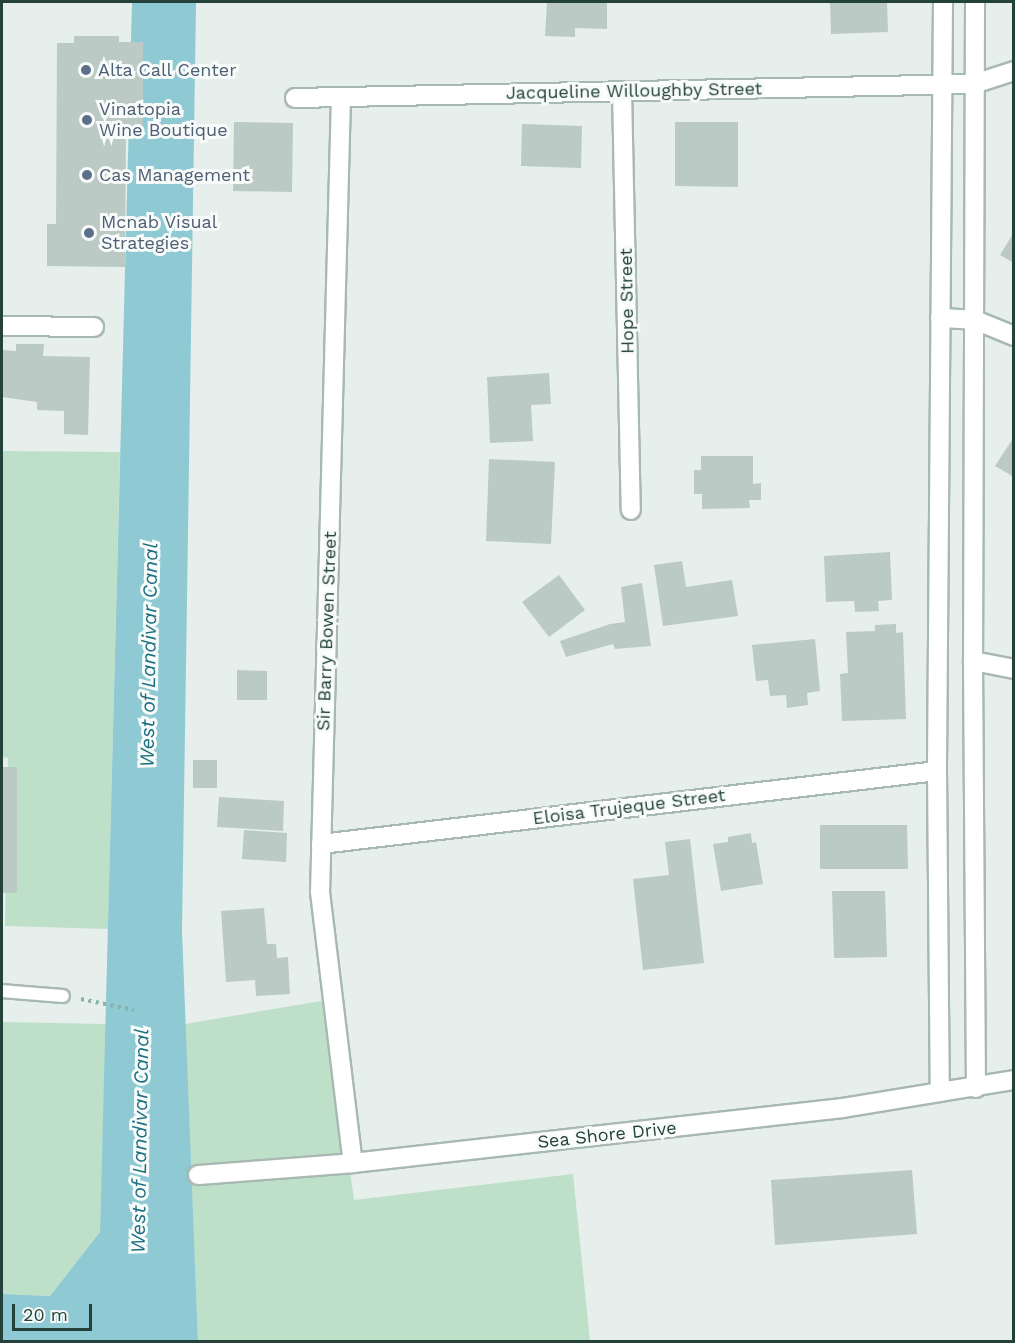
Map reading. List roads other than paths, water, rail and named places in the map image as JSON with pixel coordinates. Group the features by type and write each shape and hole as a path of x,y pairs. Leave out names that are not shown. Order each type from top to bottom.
{"street":[{"path":"940,1092 937,771 943,2"},
{"path":"975,2 973,661 976,1088"},
{"name":"Jacqueline Willoughby Street","path":"295,98 974,84 1014,71"},
{"name":"Hope Street","path":"622,92 631,510"},
{"name":"Sir Barry Bowen Street","path":"340,97 320,892 352,1163"},
{"path":"940,318 975,320 1014,336"},
{"path":"2,326 94,327"},
{"path":"973,661 1014,669"},
{"name":"Eloisa Trujeque Street","path":"321,844 937,771"},
{"name":"Sea Shore Drive","path":"198,1175 352,1163 843,1108 1014,1080"}],"lane":[{"path":"2,991 63,996"}],"water":[{"name":"West of Landivar Canal","path":"132,2 196,2 182,931 198,1341 2,1342 2,1294 50,1296 100,1232"}],"place":[{"name":"Alta Call Center","path":"86,70"},
{"name":"Vinatopia Wine Boutique","path":"87,120"},
{"name":"Cas Management","path":"87,175"},
{"name":"Mcnab Visual Strategies","path":"89,233"}]}
